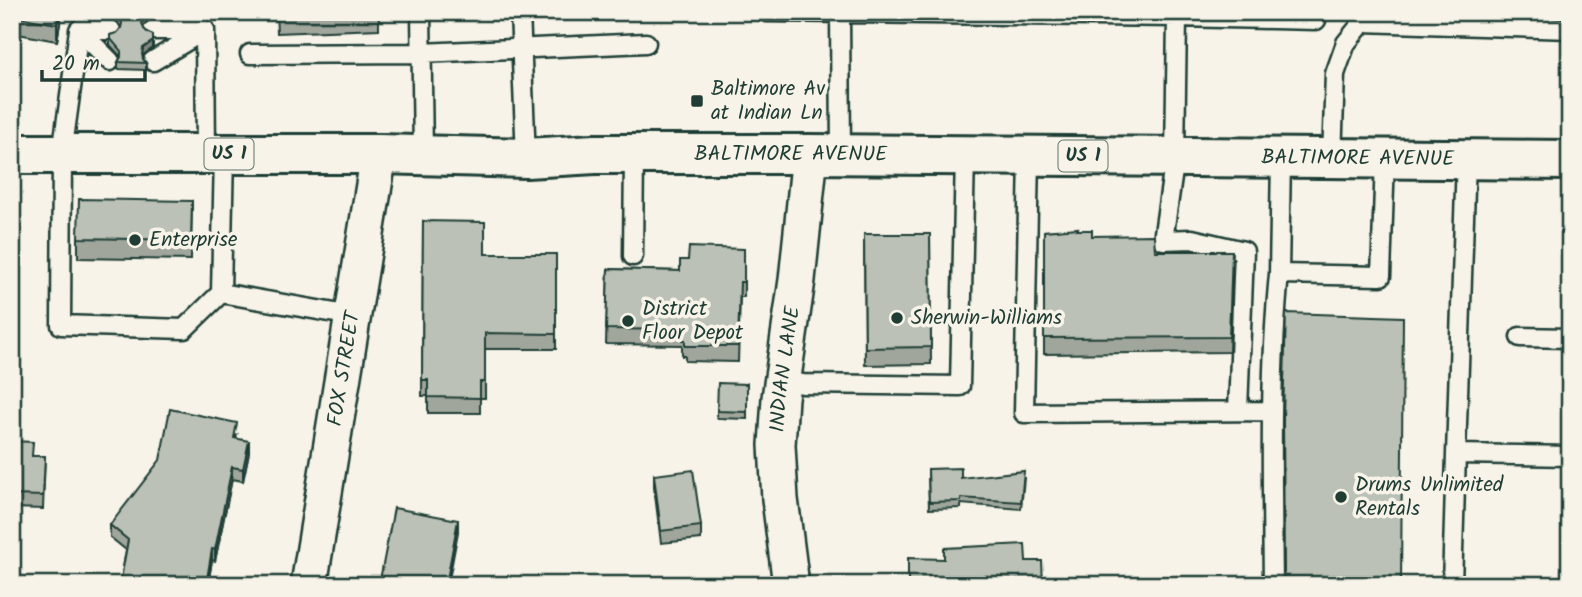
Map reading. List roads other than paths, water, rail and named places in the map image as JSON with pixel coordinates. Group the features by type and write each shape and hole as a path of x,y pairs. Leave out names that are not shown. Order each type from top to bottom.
{"main road":[{"name":"BALTIMORE AVENUE","path":"12,154 379,154 526,158 596,154 826,154 1570,160"}],"street":[{"name":"FOX STREET","path":"309,585 379,154"},
{"name":"INDIAN LANE","path":"791,585 779,499 777,445 797,280 826,154"}],"lane":[{"path":"85,12 79,30 61,154 61,326 184,329 221,293 215,154 202,21"},
{"path":"79,30 98,12"},
{"path":"173,12 202,21"},
{"path":"421,12 423,155"},
{"path":"520,12 526,158"},
{"path":"767,12 1178,15 1316,20"},
{"path":"826,154 840,13"},
{"path":"1178,15 1175,157 1163,240 1192,239 1244,251 1238,411"},
{"path":"1332,158 1335,74 1346,43 1363,22 1396,18 1570,29"},
{"path":"153,30 202,21"},
{"path":"153,61 202,21"},
{"path":"79,30 111,30"},
{"path":"79,30 110,61"},
{"path":"250,54 421,53 646,43"},
{"path":"633,256 634,154"},
{"path":"783,380 803,384 960,386 965,155"},
{"path":"1029,156 1024,413 1272,411"},
{"path":"1273,585 1272,411 1274,321 1279,274 1281,158"},
{"path":"1279,274 1381,276 1385,158"},
{"path":"1452,585 1466,159"},
{"path":"221,293 352,316"},
{"path":"1520,337 1570,338"},
{"path":"1456,454 1570,456"}],"place":[{"name":"Baltimore Av at Indian Ln","path":"697,101"},
{"name":"Enterprise","path":"135,240"},
{"name":"Sherwin-Williams","path":"897,318"},
{"name":"District Floor Depot","path":"628,321"},
{"name":"Drums Unlimited Rentals","path":"1341,497"}]}
